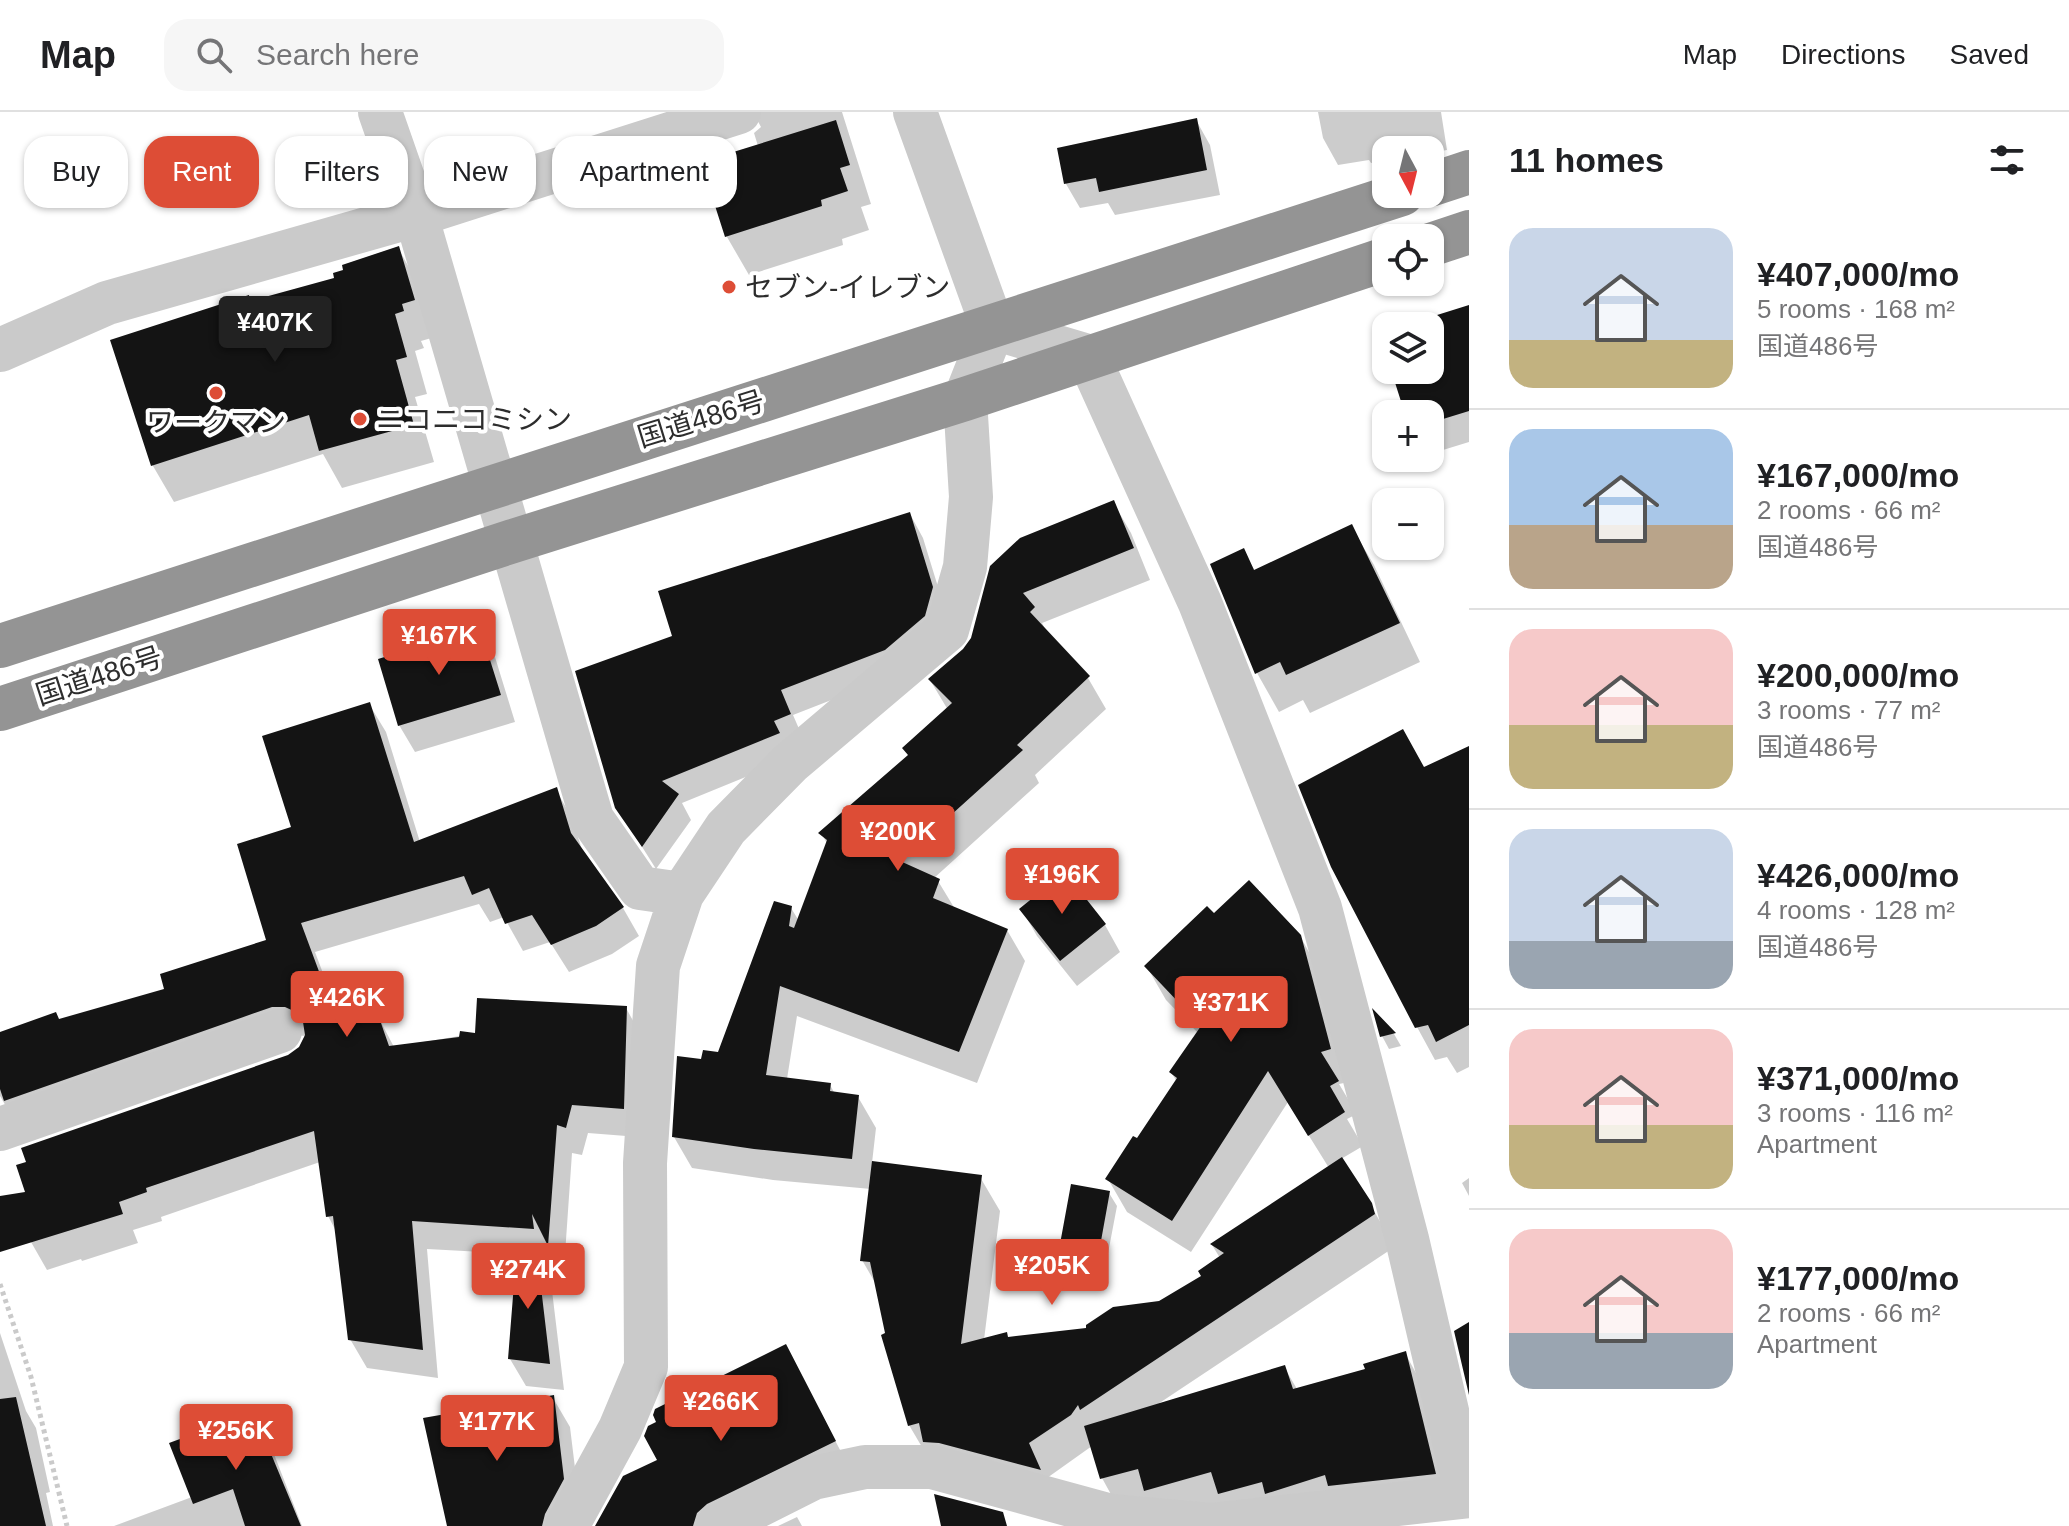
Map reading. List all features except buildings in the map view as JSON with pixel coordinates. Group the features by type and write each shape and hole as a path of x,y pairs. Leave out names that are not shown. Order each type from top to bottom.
{"highway":[{"path":"1444,180 1469,172"},
{"name":"国道486号","path":"0,646 496,483 993,328 1372,204"},
{"path":"1444,240 1469,232"},
{"name":"国道486号","path":"0,709 513,541 965,399 1372,264"}],"street":[{"path":"380,112 416,215 592,819 640,888 682,894"},
{"path":"0,350 107,303 416,215 739,112"},
{"path":"567,1526 620,1429 646,1367 645,1163 658,966 682,894 726,828 790,763 947,630 965,567 971,497 965,399 993,328 915,112"},
{"path":"993,328 1088,356 1200,603 1320,908 1407,1239 1460,1467 1469,1480"},
{"path":"0,1129 280,1031"},
{"path":"718,1526 813,1478 865,1467 932,1467 1111,1516 1211,1525 1469,1496"}],"path":[{"path":"0,1284 31,1377 67,1526"}],"place":[{"name":"セブン-イレブン","path":"729,287"},
{"name":"ワークマン","path":"216,393"},
{"name":"ニコニコミシン","path":"360,419"}]}
